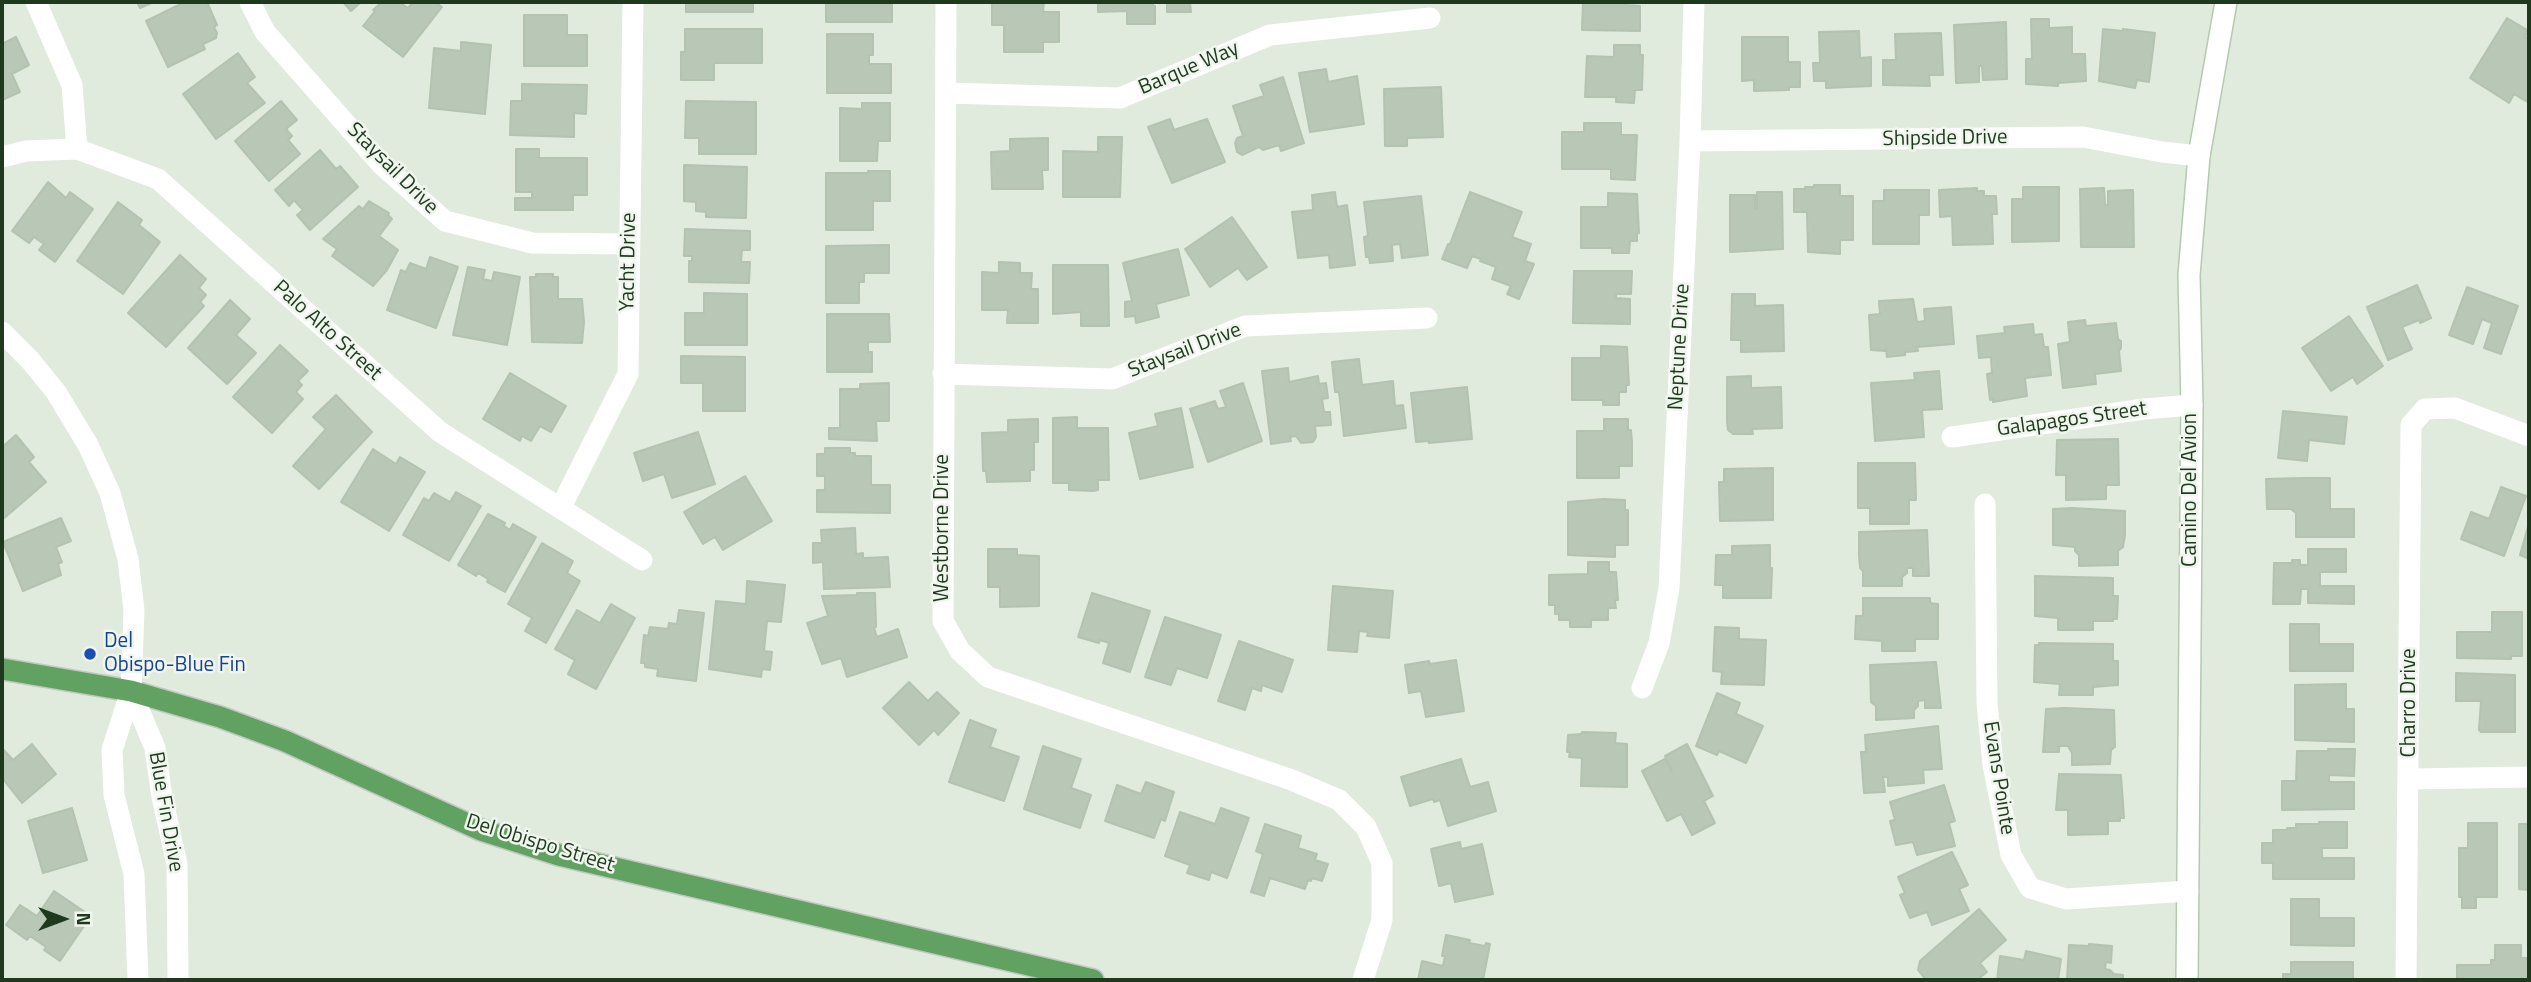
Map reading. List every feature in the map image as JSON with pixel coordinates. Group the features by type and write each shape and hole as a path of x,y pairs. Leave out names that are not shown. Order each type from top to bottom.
{"main road":[{"name":"Del Obispo Street","path":"2,669 131,691 220,717 285,741 481,830 559,855 1093,980"}],"street":[{"path":"36,2 72,85 77,149"},
{"name":"Staysail Drive","path":"250,2 265,32 382,165 445,222 532,243 629,244"},
{"name":"Yacht Drive","path":"561,507 628,374 633,2"},
{"name":"Westborne Drive","path":"946,2 943,621 960,650 988,677 1292,780 1339,800 1366,827 1382,863 1382,920 1363,980"},
{"name":"Neptune Drive","path":"1642,688 1659,643 1669,588 1694,2"},
{"name":"Camino Del Avion","path":"2187,980 2192,405 2189,275 2199,156 2226,2"},
{"name":"Barque Way","path":"946,93 1120,99 1270,35 1430,18"},
{"name":"Shipside Drive","path":"1690,141 2083,137 2199,156"},
{"name":"Palo Alto Street","path":"2,157 26,151 77,149 158,179 440,432 642,560"},
{"name":"Staysail Drive","path":"943,374 1112,379 1245,326 1427,318"},
{"name":"Blue Fin Drive","path":"2,332 30,360 68,410 88,445 121,526 133,594 131,691 112,750 114,795 134,874 138,980"},
{"name":"Galapagos Street","path":"1952,437 2144,409 2192,405"},
{"name":"Charro Drive","path":"2406,980 2411,425 2425,409 2455,408 2529,436"},
{"name":"Evans Pointe","path":"1985,503 1987,703 1993,765 2011,855 2030,888 2066,899 2188,891"},
{"name":"Blue Fin Drive","path":"131,691 155,748 162,797 177,864 178,980"},
{"path":"2409,779 2529,777"}],"building":[{"path":"137,2 154,2 140,8"},
{"path":"185,2 207,2 217,25 214,27 216,38 203,44 205,49 168,67 146,21"},
{"path":"343,2 361,2 351,11"},
{"path":"382,2 399,2 408,8 413,2 435,2 442,7 403,57 363,26"},
{"path":"686,2 753,2 753,12 686,12"},
{"path":"826,2 892,2 892,22 826,22"},
{"path":"992,2 1044,2 1043,12 1059,12 1059,42 1043,42 1043,52 1004,52 1004,25 992,25"},
{"path":"1098,2 1153,2 1155,24 1127,24 1127,11 1098,12"},
{"path":"1167,2 1190,2 1191,12 1167,12"},
{"path":"1583,2 1626,2 1626,5 1640,6 1640,31 1582,30"},
{"path":"524,15 567,15 567,35 587,35 587,66 524,66"},
{"path":"2507,18 2529,31 2525,37 2529,40 2529,103 2514,94 2509,103 2470,78"},
{"path":"2031,19 2049,19 2049,28 2072,27 2072,54 2085,54 2086,81 2058,83 2058,86 2026,84 2026,59 2032,59"},
{"path":"2006,22 2007,79 1983,80 1982,66 1979,66 1979,82 1956,83 1954,25"},
{"path":"685,29 762,29 762,63 714,63 714,80 681,80 681,52 685,52"},
{"path":"2103,29 2155,33 2149,82 2137,80 2135,88 2099,81"},
{"path":"1859,31 1860,58 1871,57 1871,86 1826,88 1826,81 1814,81 1813,63 1820,63 1819,32"},
{"path":"1941,33 1943,75 1929,75 1930,86 1883,85 1883,60 1896,60 1895,34"},
{"path":"827,34 873,34 873,55 869,55 869,64 891,64 891,93 827,93"},
{"path":"16,37 29,65 12,74 20,92 2,100 2,44"},
{"path":"1742,37 1788,37 1788,62 1800,62 1800,87 1754,91 1754,80 1742,81"},
{"path":"461,42 491,45 485,114 429,108 434,48 461,51"},
{"path":"1614,45 1640,45 1640,55 1643,55 1642,90 1635,90 1634,103 1616,102 1616,97 1585,97 1587,56 1614,57"},
{"path":"238,53 255,77 247,83 265,103 216,139 183,94"},
{"path":"1326,69 1328,82 1357,76 1364,124 1310,132 1299,73"},
{"path":"1283,77 1304,143 1281,151 1279,145 1263,150 1259,147 1242,155 1237,152 1235,143 1237,138 1243,136 1233,106 1264,96 1260,85"},
{"path":"522,84 587,85 586,114 574,113 574,137 510,135 511,101 522,101"},
{"path":"1441,87 1443,137 1407,138 1407,146 1385,146 1384,89"},
{"path":"281,101 297,120 286,129 292,136 288,140 300,154 269,181 235,141"},
{"path":"686,101 756,102 756,154 699,154 699,138 685,138"},
{"path":"862,103 890,103 890,141 878,141 877,161 840,161 840,108 862,109"},
{"path":"1170,119 1174,130 1207,119 1225,162 1172,183 1148,127"},
{"path":"1584,123 1621,123 1621,135 1637,135 1635,180 1611,179 1611,169 1562,169 1562,132 1584,132"},
{"path":"1098,137 1122,137 1120,197 1063,197 1063,151 1098,152"},
{"path":"1048,138 1048,170 1042,170 1043,189 992,189 991,152 1010,151 1010,139"},
{"path":"516,149 539,149 539,158 587,158 587,195 573,195 573,210 515,210 515,198 532,198 532,192 516,192"},
{"path":"320,150 336,169 340,166 358,187 310,230 297,215 303,210 294,200 289,206 275,190"},
{"path":"684,165 747,167 746,218 706,217 706,212 696,211 696,202 684,201"},
{"path":"890,171 890,201 873,201 873,230 826,230 826,173"},
{"path":"48,182 66,198 70,192 93,209 55,262 39,250 44,244 34,237 29,243 12,231"},
{"path":"1814,185 1840,185 1840,196 1853,196 1853,240 1840,240 1840,254 1808,252 1807,212 1794,212 1794,189 1805,189"},
{"path":"2023,187 2059,187 2059,241 2012,242 2012,199 2023,199"},
{"path":"1977,188 1977,191 1984,191 1984,196 1996,196 1997,214 1992,214 1993,244 1953,245 1952,216 1940,217 1939,190"},
{"path":"2104,188 2105,205 2108,205 2108,191 2133,190 2134,247 2081,247 2080,189"},
{"path":"1884,190 1929,190 1929,215 1919,215 1919,244 1873,244 1873,201 1884,201"},
{"path":"1335,192 1337,207 1347,205 1355,265 1330,268 1329,255 1298,258 1292,212 1313,210 1312,195"},
{"path":"1470,192 1522,212 1512,237 1531,244 1525,261 1534,264 1519,299 1507,294 1511,286 1492,279 1496,267 1480,261 1481,259 1472,256 1467,268 1442,259"},
{"path":"1757,192 1782,192 1783,249 1730,252 1730,195 1755,195 1757,209"},
{"path":"1608,193 1637,194 1639,233 1637,241 1630,241 1629,253 1612,253 1612,248 1581,248 1581,207 1608,207"},
{"path":"1421,196 1428,255 1402,258 1400,244 1392,245 1393,261 1370,263 1369,257 1366,257 1364,237 1368,236 1364,202"},
{"path":"369,201 389,213 392,219 379,236 398,250 387,270 373,286 332,256 337,249 323,239 359,206 363,209"},
{"path":"118,202 142,220 139,225 160,242 123,294 77,261"},
{"path":"1232,217 1267,267 1247,280 1238,268 1210,287 1185,249"},
{"path":"685,229 750,231 750,250 742,250 741,262 750,262 749,283 689,282 689,261 692,261 692,256 684,256"},
{"path":"889,245 889,273 864,273 864,282 859,282 859,303 826,303 826,246"},
{"path":"1178,249 1189,295 1156,304 1159,317 1136,323 1135,316 1125,317 1125,302 1132,301 1123,263"},
{"path":"180,255 206,279 199,288 206,295 200,302 204,306 166,347 128,313"},
{"path":"430,257 458,267 436,328 387,310 401,270 406,272 410,263 426,269"},
{"path":"999,262 1020,263 1020,273 1032,273 1031,289 1038,289 1038,323 1007,323 1008,310 982,310 982,272 999,273"},
{"path":"1053,265 1108,265 1109,326 1081,326 1081,312 1053,314"},
{"path":"468,267 485,270 483,279 492,281 494,272 520,277 507,345 453,335"},
{"path":"1574,271 1632,271 1631,294 1616,294 1616,298 1630,299 1630,324 1573,323"},
{"path":"536,274 553,274 553,277 558,277 558,299 582,299 582,343 532,342 530,277 536,277"},
{"path":"2417,285 2431,318 2402,327 2412,349 2388,360 2367,307"},
{"path":"2467,287 2518,306 2501,354 2484,348 2492,323 2482,319 2473,344 2449,335"},
{"path":"704,293 747,294 747,345 685,345 685,313 704,313"},
{"path":"1732,294 1755,294 1755,306 1783,305 1784,351 1741,352 1741,340 1731,340"},
{"path":"1913,299 1917,322 1925,321 1924,309 1951,307 1954,344 1917,347 1918,351 1887,357 1886,349 1871,350 1869,315 1880,314 1879,301"},
{"path":"230,300 250,319 236,335 256,353 227,384 188,348"},
{"path":"827,314 889,314 890,342 868,342 868,352 872,352 872,372 827,372"},
{"path":"2349,316 2383,366 2357,384 2353,377 2331,391 2302,348"},
{"path":"2085,320 2086,326 2116,323 2118,339 2121,341 2121,371 2095,374 2096,384 2063,388 2058,344 2070,342 2068,322"},
{"path":"2033,324 2034,335 2042,334 2044,347 2048,347 2051,375 2025,378 2027,396 1993,402 1993,399 1990,400 1987,374 1992,373 1991,357 1979,358 1977,336 2005,333 2004,327"},
{"path":"280,345 308,371 298,381 302,385 296,392 303,399 272,433 233,397"},
{"path":"1601,346 1627,347 1629,385 1626,385 1626,392 1619,392 1619,405 1603,405 1603,400 1572,400 1572,358 1601,358"},
{"path":"681,356 745,357 745,411 703,411 703,383 681,383"},
{"path":"1359,359 1362,385 1393,381 1395,406 1403,405 1406,428 1344,436 1339,392 1335,392 1332,362"},
{"path":"1288,368 1289,382 1318,376 1319,384 1326,383 1328,398 1322,399 1324,412 1330,412 1331,425 1315,426 1316,437 1313,442 1301,443 1296,436 1290,437 1291,441 1271,444 1262,371"},
{"path":"1939,371 1942,409 1922,410 1924,437 1875,441 1871,383 1915,380 1914,373"},
{"path":"510,373 566,406 551,432 540,426 531,441 522,436 520,441 483,419"},
{"path":"1751,376 1751,388 1781,387 1782,428 1752,429 1753,434 1733,434 1728,430 1727,422 1727,377"},
{"path":"889,383 889,421 876,421 877,441 829,439 829,428 840,428 840,389 860,389 860,384"},
{"path":"1243,383 1262,441 1208,462 1190,409 1215,401 1218,409 1226,407 1220,391"},
{"path":"1467,387 1472,439 1416,442 1411,393"},
{"path":"336,395 372,432 319,489 293,466 326,429 313,417"},
{"path":"1181,408 1193,467 1140,479 1129,433 1158,426 1155,414"},
{"path":"2283,411 2347,417 2344,444 2309,440 2307,461 2278,458"},
{"path":"1077,417 1077,428 1108,428 1109,480 1098,480 1098,490 1069,490 1069,483 1053,483 1053,418"},
{"path":"1038,419 1038,442 1034,442 1034,470 1030,470 1030,481 987,482 986,471 983,471 982,433 1008,432 1008,420"},
{"path":"1604,419 1628,419 1632,466 1619,466 1619,478 1577,478 1577,431 1604,431"},
{"path":"698,432 715,484 672,498 664,474 643,481 634,453"},
{"path":"16,435 34,457 29,462 46,482 2,520 2,447"},
{"path":"2118,439 2119,485 2106,485 2106,499 2066,500 2066,475 2056,475 2057,440"},
{"path":"825,448 850,448 850,453 855,453 855,456 871,456 871,485 890,485 890,513 817,512 817,490 825,490 825,476 817,476 817,454 825,454"},
{"path":"373,449 396,464 400,457 425,472 389,531 341,502"},
{"path":"1858,463 1915,463 1916,500 1909,500 1909,524 1870,524 1870,508 1858,508"},
{"path":"1773,468 1773,520 1720,521 1719,482 1724,482 1724,469"},
{"path":"745,476 772,521 723,550 715,537 703,544 684,512"},
{"path":"2330,478 2330,509 2354,509 2354,537 2296,537 2296,513 2291,509 2267,509 2266,479"},
{"path":"2501,487 2526,496 2504,556 2461,539 2471,512 2489,519"},
{"path":"456,492 481,506 449,561 403,535 424,498 429,501 434,493 450,502"},
{"path":"1625,500 1625,510 1628,510 1628,545 1615,545 1615,557 1568,555 1568,502"},
{"path":"2053,509 2125,511 2125,535 2123,547 2118,551 2118,565 2079,566 2079,555 2075,547 2053,545"},
{"path":"488,514 505,523 504,526 510,530 513,524 536,537 505,592 487,582 488,579 478,573 476,576 458,565"},
{"path":"61,518 71,541 56,547 62,562 58,564 61,575 23,591 3,542"},
{"path":"2529,523 2529,559 2520,555"},
{"path":"855,528 856,554 863,553 863,558 888,557 890,587 824,589 823,562 813,563 813,543 822,543 821,530"},
{"path":"1927,530 1929,576 1913,576 1913,568 1907,568 1907,573 1902,577 1902,586 1863,586 1859,532"},
{"path":"542,543 573,561 567,573 580,581 546,643 525,631 532,618 508,604"},
{"path":"1770,545 1771,598 1723,598 1723,585 1715,585 1716,555 1732,555 1732,546"},
{"path":"988,549 1017,549 1017,555 1039,556 1039,606 1000,607 1000,587 988,587"},
{"path":"2308,549 2346,549 2346,572 2320,572 2320,586 2354,586 2354,604 2308,603 2308,589 2301,589 2300,604 2273,604 2274,563 2300,560 2300,565 2308,565"},
{"path":"1588,562 1609,562 1609,572 1616,572 1616,608 1608,608 1608,620 1591,620 1591,627 1570,627 1570,620 1559,620 1559,614 1555,614 1555,605 1549,605 1549,575 1588,574"},
{"path":"2035,576 2113,578 2113,596 2118,596 2117,619 2093,621 2093,630 2058,630 2058,618 2035,616"},
{"path":"747,581 785,585 781,622 767,621 764,651 772,652 770,670 762,669 761,677 709,669 716,601 746,604"},
{"path":"1333,586 1393,591 1389,638 1367,636 1368,632 1359,631 1357,652 1328,650"},
{"path":"875,593 874,628 877,637 898,629 907,657 847,677 841,658 822,664 807,623 828,616 822,596"},
{"path":"1092,593 1150,611 1130,672 1103,663 1109,643 1078,637"},
{"path":"1863,598 1930,598 1930,603 1938,604 1938,639 1915,639 1915,651 1882,651 1882,641 1855,639 1856,616 1863,616"},
{"path":"611,604 635,618 596,689 568,674 575,660 555,649 577,610 600,623"},
{"path":"679,610 704,613 696,681 657,676 658,669 645,667 645,663 641,663 644,635 648,636 650,627 668,629 669,623 677,624"},
{"path":"2492,612 2522,612 2522,656 2511,656 2511,659 2457,658 2457,632 2492,632"},
{"path":"1165,617 1221,635 1207,678 1177,668 1171,685 1145,677"},
{"path":"2290,624 2319,624 2319,644 2353,644 2353,671 2290,671"},
{"path":"1715,627 1739,628 1739,639 1766,640 1764,685 1721,684 1722,672 1713,671"},
{"path":"1239,641 1293,660 1282,692 1262,685 1261,691 1252,688 1245,710 1218,701"},
{"path":"2113,644 2113,661 2118,661 2118,685 2093,687 2093,695 2059,695 2060,684 2034,682 2035,645"},
{"path":"1456,660 1464,711 1426,717 1421,691 1409,693 1405,665"},
{"path":"1936,662 1941,708 1925,708 1925,700 1918,701 1914,718 1876,720 1876,706 1871,702 1870,665"},
{"path":"2456,673 2515,675 2515,732 2479,730 2481,701 2456,701"},
{"path":"909,682 928,701 937,692 959,713 938,735 934,730 919,745 883,708"},
{"path":"2346,684 2346,709 2354,709 2354,742 2295,740 2295,685"},
{"path":"1717,693 1740,703 1736,714 1763,726 1746,763 1719,751 1717,755 1696,746"},
{"path":"2046,709 2114,710 2115,747 2111,750 2110,764 2072,765 2072,753 2068,746 2059,746 2059,752 2043,752"},
{"path":"970,720 996,730 990,747 1019,757 1004,801 949,782"},
{"path":"1938,726 1942,769 1923,770 1924,783 1888,786 1888,777 1883,777 1885,792 1864,793 1861,752 1866,752 1865,735"},
{"path":"1582,732 1616,733 1615,743 1627,744 1627,787 1581,786 1582,758 1569,757 1570,752 1567,752 1568,735"},
{"path":"32,744 56,774 22,803 2,778 2,748 13,760"},
{"path":"1687,744 1713,796 1704,801 1715,823 1692,835 1681,814 1667,821 1642,771 1665,759 1672,771 1665,756"},
{"path":"1043,746 1081,759 1071,788 1091,795 1080,828 1024,809"},
{"path":"2355,749 2354,776 2329,775 2329,782 2354,782 2354,809 2282,810 2282,781 2296,781 2297,751"},
{"path":"1461,759 1470,787 1488,782 1496,811 1448,826 1440,800 1434,802 1433,799 1410,806 1401,777"},
{"path":"2059,774 2121,775 2124,818 2120,818 2120,821 2108,821 2108,834 2068,835 2068,810 2056,810"},
{"path":"1146,782 1174,792 1165,821 1161,819 1154,838 1105,821 1117,785 1141,794"},
{"path":"1944,785 1955,821 1949,823 1955,846 1917,855 1913,842 1896,845 1890,821 1895,820 1890,802"},
{"path":"72,808 87,860 43,873 28,821"},
{"path":"1221,808 1249,818 1227,878 1211,872 1209,880 1187,873 1190,865 1165,856 1180,812 1215,824"},
{"path":"2347,822 2347,848 2322,848 2322,858 2354,858 2354,879 2273,879 2273,863 2262,863 2262,843 2273,843 2273,830 2287,830 2296,828 2296,824"},
{"path":"2468,823 2497,823 2497,897 2476,897 2476,908 2462,908 2462,897 2459,897 2459,848 2468,848"},
{"path":"1265,824 1301,836 1298,848 1317,854 1315,860 1328,864 1322,881 1312,878 1311,881 1308,880 1305,889 1270,878 1264,896 1251,892 1263,854 1256,851"},
{"path":"2519,824 2529,824 2529,890 2519,889"},
{"path":"1460,842 1461,849 1482,844 1493,894 1455,902 1451,883 1439,886 1431,849"},
{"path":"1952,852 1968,885 1959,889 1969,911 1932,925 1927,912 1910,918 1900,895 1905,893 1898,877"},
{"path":"54,891 91,916 60,961 30,936 27,940 6,925 20,905 37,916"},
{"path":"2291,899 2319,899 2319,918 2354,918 2354,946 2291,945"},
{"path":"1979,909 2006,940 1980,963 1987,972 1977,980 1926,980 1918,970 1920,961"},
{"path":"1446,935 1470,940 1469,943 1485,946 1486,943 1490,944 1483,980 1418,980 1422,961 1443,966"},
{"path":"2069,945 2112,946 2111,963 2106,962 2105,969 2123,975 2123,980 2067,980"},
{"path":"2495,945 2521,945 2521,958 2529,958 2529,980 2457,980 2457,965 2491,965 2491,960 2495,960"},
{"path":"2026,951 2061,959 2058,980 1997,980 2000,956 2024,960"},
{"path":"2291,962 2353,962 2353,980 2283,980 2283,974 2291,974"}],"place":[{"name":"Del Obispo-Blue Fin","path":"90,654"}]}
